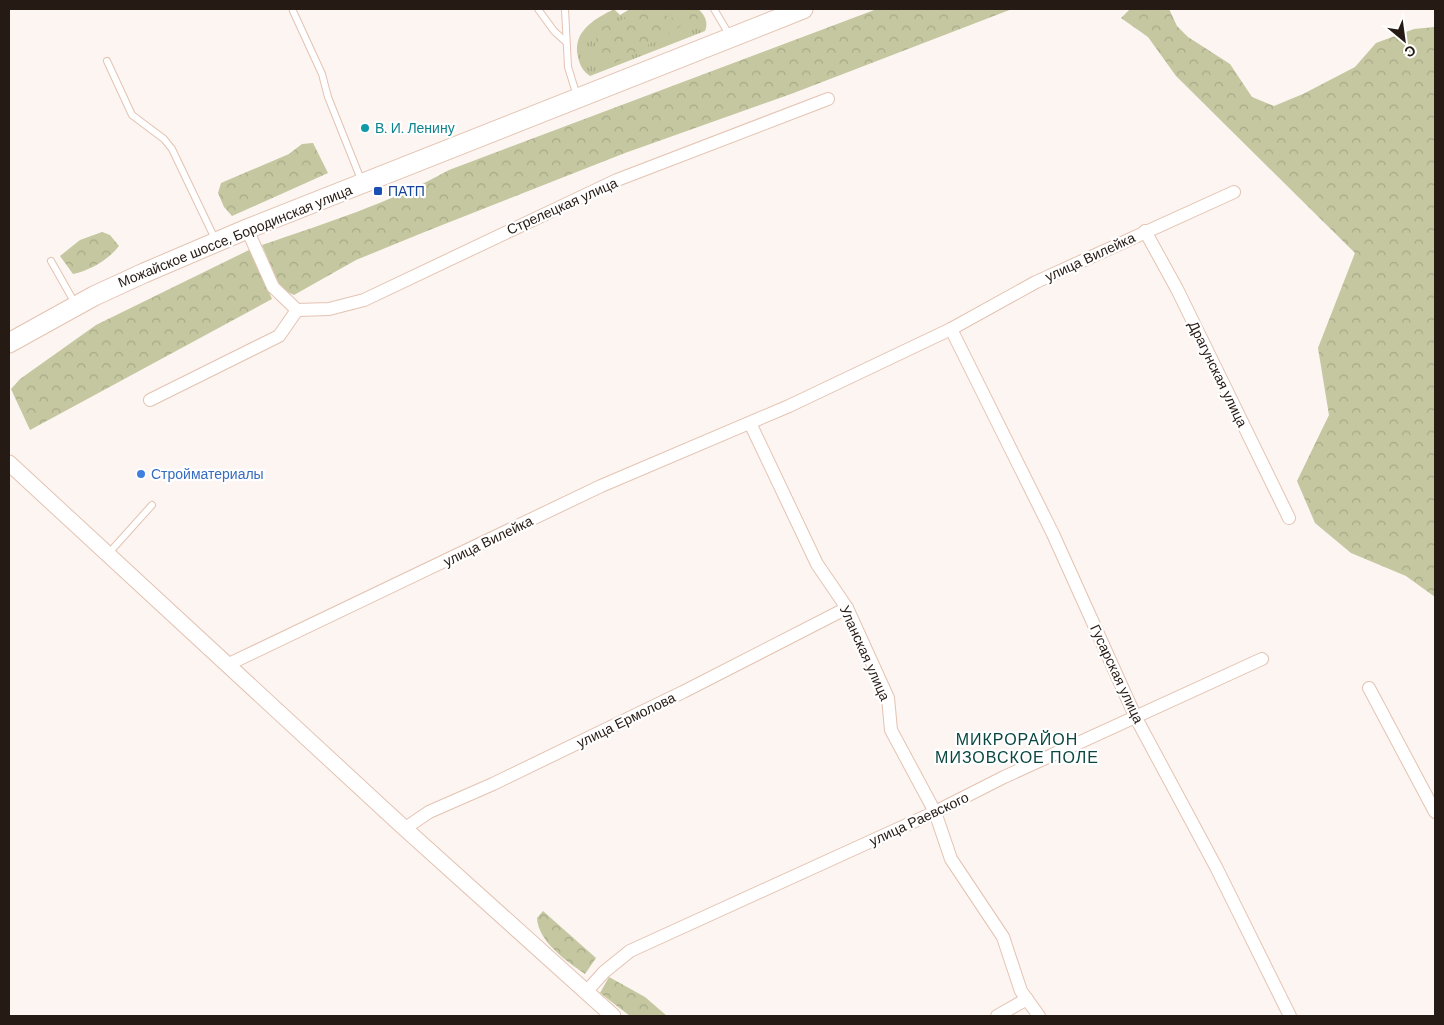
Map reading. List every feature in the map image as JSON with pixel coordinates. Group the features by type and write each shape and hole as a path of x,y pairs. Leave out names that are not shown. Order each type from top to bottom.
{"main road":[{"name":"Можайское шоссе, Бородинская улица","path":"9,344 129,279 216,242 802,9"}],"street":[{"name":"Стрелецкая улица","path":"297,310 329,309 364,300 617,180 828,99"},
{"name":"улица Вилейка","path":"229,664 601,486 666,457 750,424 951,329 1036,282 1234,192"},
{"path":"150,400 278,336 297,310 272,287 247,229"},
{"name":"Драгунская улица","path":"1145,231 1182,298 1289,518"},
{"name":"Гусарская улица","path":"951,329 1053,534 1136,718 1212,859 1290,1016"},
{"name":"Уланская улица","path":"750,424 817,564 847,608 888,698 891,730 935,812 951,859 1003,937 1021,992 1039,1016"},
{"path":"9,463 107,555 229,664 404,829 614,1016"},
{"name":"улица Ермолова","path":"404,829 429,812 493,784 675,696 847,608"},
{"name":"улица Раевского","path":"586,992 613,963 630,951 935,812 1004,777 1262,659"},
{"path":"1369,688 1435,812"},
{"path":"997,1016 1027,999"}],"lane":[{"path":"538,9 549,25 566,42"},
{"path":"565,9 568,67 578,98"},
{"path":"714,9 730,37"},
{"path":"293,11 322,74 328,97 363,183"},
{"path":"107,62 132,115 164,139 172,149 216,242"},
{"path":"51,261 77,306"},
{"path":"107,555 152,505"}],"green space":[{"path":"614,9 620,15 630,9 698,9 705,18 706,28 705,31 590,76 581,66 579,60 578,40 587,27"},
{"path":"686,9 696,13 698,17 697,25 685,22 677,29 613,64 606,63 598,56 596,39 600,28 627,18 646,14 664,15 673,18"},
{"path":"877,9 1012,9 791,94 625,153 427,231 356,260 294,295 281,289 262,245 404,193 449,170"},
{"path":"1130,9 1169,9 1177,26 1188,37 1230,64 1252,97 1274,106 1303,94 1355,67 1376,43 1414,29 1435,27 1435,597 1406,576 1351,553 1315,523 1297,481 1329,415 1318,348 1355,253 1176,76 1148,37 1121,18"},
{"path":"313,143 328,173 232,216 224,207 218,193 221,183 289,154 302,144"},
{"path":"102,232 110,235 119,246 99,264 73,274 60,256 80,240"},
{"path":"251,249 272,299 30,430 11,389 20,379 96,325"},
{"path":"543,911 596,958 585,974 554,950 542,935 537,918"},
{"path":"609,977 645,997 667,1016 630,1016 600,993"}],"place":[{"name":"В. И. Ленину","path":"365,128"},
{"name":"ПАТП","path":"378,191"},
{"name":"Стройматериалы","path":"141,474"}],"district":[{"name":"МИКРОРАЙОН МИЗОВСКОЕ ПОЛЕ","path":"1017,748"}]}
